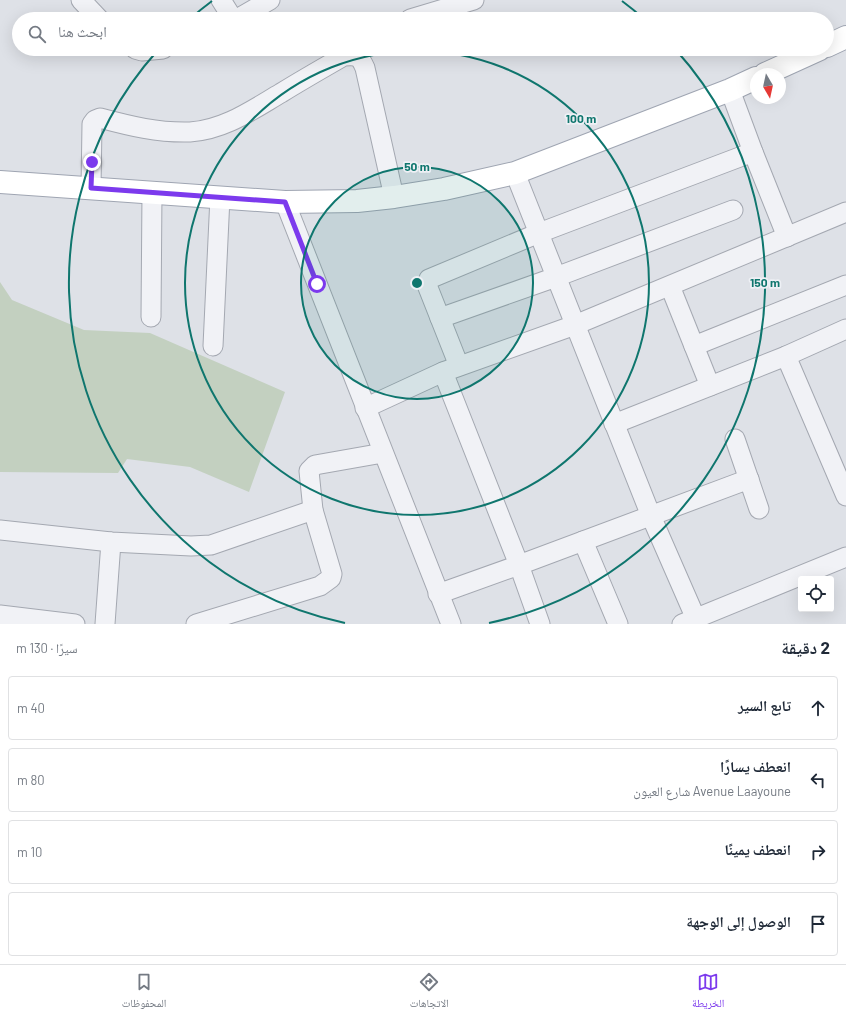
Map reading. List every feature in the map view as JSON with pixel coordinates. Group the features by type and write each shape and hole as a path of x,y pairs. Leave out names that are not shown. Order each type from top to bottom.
{"main road":[{"path":"834,43 846,37"},
{"path":"778,68 805,56"},
{"path":"0,182 285,202 358,201 394,197 444,189 516,173 730,90 750,81"}],"street":[{"path":"81,0 92,12"},
{"path":"221,0 229,12"},
{"path":"249,12 270,0"},
{"path":"434,12 474,0"},
{"path":"91,188 92,124 95,120 100,118 145,130 169,132 191,132 213,128 229,123 344,56"},
{"path":"359,56 365,68 394,197"},
{"path":"730,90 787,237"},
{"path":"540,624 451,369 440,318 427,285 429,279 539,233 753,152"},
{"path":"516,173 651,516 701,620 846,557"},
{"path":"151,317 152,192"},
{"path":"213,346 220,197"},
{"path":"285,202 451,624"},
{"path":"440,318 556,277 733,210"},
{"path":"365,408 451,369 575,325 846,212"},
{"path":"694,346 846,285"},
{"path":"670,286 710,386"},
{"path":"614,424 786,356 846,329"},
{"path":"786,356 846,496"},
{"path":"735,439 759,508"},
{"path":"196,624 320,586 331,578 332,574 330,564 313,510 309,471 315,465 383,453"},
{"path":"438,594 749,480"},
{"path":"0,530 111,542 191,546 212,545 313,510"},
{"path":"583,541 618,624"},
{"path":"105,624 111,542"},
{"path":"10,618 74,624"}],"green space":[{"path":"0,282 12,300 84,330 150,333 285,392 249,492 190,467 127,459 118,473 0,472"}],"route":[{"path":"92,162 91,188 285,202 317,284"}]}
